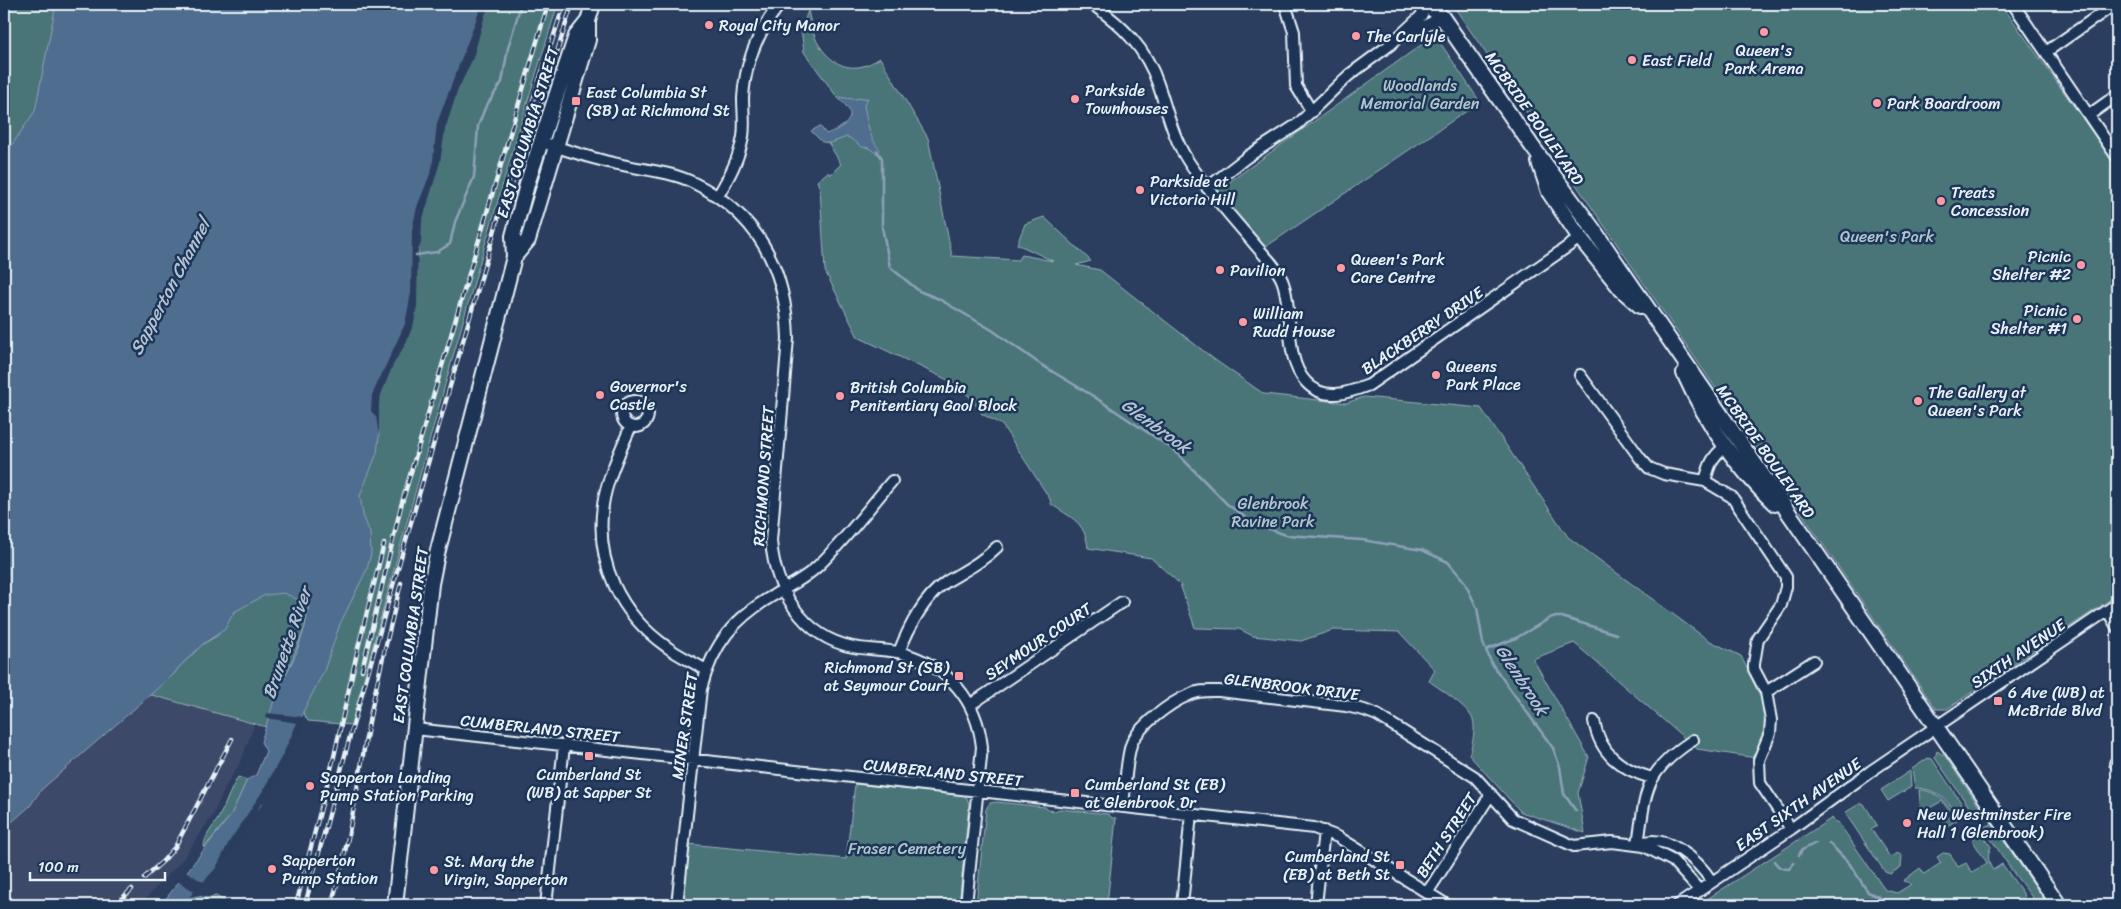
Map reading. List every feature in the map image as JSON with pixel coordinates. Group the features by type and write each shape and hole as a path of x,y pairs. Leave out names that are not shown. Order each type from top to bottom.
{"main road":[{"name":"EAST COLUMBIA STREET","path":"514,257 528,240 588,40 588,21 593,4"},
{"name":"MCBRIDE BOULEVARD","path":"1434,8 1534,150 1593,229 2059,905"},
{"name":"EAST COLUMBIA STREET","path":"396,905 431,584 437,554 514,257 513,236 541,142 576,36 588,21"},
{"path":"1534,150 1549,192 1580,238 1622,290 1654,318"},
{"path":"1669,340 1697,402 1725,447 1756,487 1797,526"}],"street":[{"path":"718,196 738,156 744,134 743,97 749,60 758,35 780,4"},
{"name":"BLACKBERRY DRIVE","path":"1092,4 1123,27 1142,50 1158,81 1173,131 1187,160 1207,188 1270,261 1281,278 1285,291 1292,349 1299,373 1307,384 1319,392 1338,394 1369,385 1580,238"},
{"path":"1285,4 1294,32 1296,86 1312,112"},
{"path":"2013,4 2117,157"},
{"path":"2046,52 2116,4"},
{"path":"1207,188 1247,157 1298,124 1349,75 1391,44 1434,8"},
{"path":"1391,44 1422,16 1434,8"},
{"path":"2089,115 2117,95"},
{"name":"RICHMOND STREET","path":"541,142 617,164 667,173 691,181 718,196 740,215 764,245 781,283 787,311 785,374 771,541 773,561 783,589 794,609 812,628 837,642 852,647 900,652 921,659 943,672 970,705 980,731 982,748 966,905"},
{"path":"1580,375 1640,458 1650,468 1664,474 1705,481 1732,497 1786,577 1786,587 1781,605 1758,638 1754,654 1754,669 1766,692 1772,720 1770,733 1760,760 1760,784 1791,829"},
{"path":"631,426 603,504 601,536 605,564 619,596 643,626 666,647 706,670"},
{"path":"1705,481 1709,463 1725,447"},
{"name":"MINER STREET","path":"678,905 701,689 706,670 723,637 738,620 756,605 820,565 892,481"},
{"path":"900,652 907,633 922,606 944,584 987,557 997,547"},
{"name":"SEYMOUR COURT","path":"970,705 1122,602"},
{"name":"SIXTH AVENUE","path":"1936,727 2117,604"},
{"path":"2108,611 2117,627"},
{"path":"1766,692 1814,661"},
{"name":"GLENBROOK DRIVE","path":"1123,806 1131,745 1136,735 1143,726 1189,694 1204,691 1338,705 1364,710 1388,721 1475,777 1513,819 1567,844 1581,847 1603,842 1638,844 1652,841 1681,850 1700,864 1712,882"},
{"path":"1594,721 1598,739 1614,759 1629,770 1652,778"},
{"name":"EAST SIXTH AVENUE","path":"1678,905 1791,829 1835,796 1936,727"},
{"name":"CUMBERLAND STREET","path":"415,729 1314,828 1338,837 1448,905"},
{"path":"1638,844 1647,793 1652,778 1667,758 1693,740"},
{"path":"546,905 564,746"},
{"name":"BETH STREET","path":"1427,893 1491,794"},
{"path":"1182,905 1191,814"},
{"path":"1316,905 1324,831"},
{"name":"GLENBROOK DRIVE","path":"1638,844 1673,861 1699,890"}],"shaded area":[{"path":"148,694 253,724 254,726 241,761 227,784 213,815 182,860 140,905 4,905 4,829 37,798 41,790"}],"green space":[{"path":"4,4 89,4 77,58 4,164"},
{"path":"488,4 558,4 477,273 351,725 308,721 303,712 293,728 442,129"},
{"name":"Queen's Park","path":"1452,4 2001,4 2117,167 2117,595 1947,709 1936,709"},
{"name":"Glenbrook Ravine Park","path":"808,11 819,45 825,53 839,64 854,67 863,66 880,58 928,138 952,256 1018,260 1022,255 1053,261 1017,244 1025,224 1044,217 1091,261 1076,265 1100,270 1215,360 1264,394 1346,403 1364,397 1481,408 1568,537 1708,640 1741,656 1763,702 1767,723 1756,758 1697,749 1574,643 1533,659 1589,757 1578,793 1585,833 1521,812 1469,755 1474,728 1470,715 1454,699 1429,681 1435,670 1399,632 1333,630 1301,641 1253,636 1239,629 1195,628 1180,584 1151,558 1088,548 1084,532 1080,526 1071,517 1051,504 1050,499 1002,425 982,414 970,397 952,382 858,337 825,271 820,189 817,181 828,172 830,175 841,164 825,137 859,116 843,99 837,97 804,52 801,29"},
{"name":"Woodlands Memorial Garden","path":"1435,35 1480,102 1264,248 1218,190"},
{"path":"321,551 305,627 266,727 148,694 174,674 203,644 217,636 234,612"},
{"path":"1937,751 1945,756 1980,808 1981,812 1976,817 1935,758"},
{"path":"1928,758 1932,759 1968,813 1959,819 1947,801 1936,793 1915,788 1912,769"},
{"path":"1910,771 1911,787 1888,801 1881,790"},
{"path":"238,777 247,780 231,815 204,848 207,835 219,817"},
{"name":"Fraser Cemetery","path":"855,784 963,795 967,798 969,804 959,905 682,905 688,844 846,859"},
{"path":"1919,790 1932,793 1942,799 1951,809 1957,820 1947,826 1943,820 1952,815 1942,801 1921,813"},
{"name":"Fraser Cemetery","path":"990,803 1045,807 1048,810 1055,811 1059,809 1108,814 1112,818 1116,818 1107,905 976,905 986,809"},
{"path":"1861,803 1864,804 1877,825 1871,829 1890,857 1898,853 1902,856 1901,867 1890,874 1885,872 1847,816 1846,812"},
{"path":"1832,818 1835,822 1838,822 1885,890 1897,893 1910,885 1910,883 1903,881 1920,868 1924,874 1941,863 1937,857 1943,853 1950,854 1958,867 1966,863 1972,872 1987,863 1973,841 1971,834 1979,829 1991,847 1989,862 1991,868 1993,870 2002,864 2023,893 2025,905 1698,905"},
{"path":"1992,824 2048,905 2036,905 2015,875 1983,827"},
{"path":"198,896 207,898 216,896 231,905 204,905 197,900 193,905 183,905 189,898"}],"water":[{"name":"Sapperton Channel","path":"56,4 488,4 455,91 420,222 415,306 390,364 377,403 379,436 377,453 360,496 363,515 370,533 371,554 367,569 340,624 324,671 303,712 299,727 270,792 216,869 183,905 161,905 231,815 247,780 256,775 266,751 261,742 275,697 296,654 305,627 309,605 284,593 265,595 234,612 225,629 203,644 174,674 41,790 30,806 4,829 4,153 9,149 35,111"},
{"path":"837,97 868,98 864,105 871,135 880,150 877,154 847,137 830,143 822,142 811,131 820,126 826,134 845,124 850,116 849,111"}],"pier":[{"path":"482,4 490,4 473,58 457,92 445,130 440,162 422,222 421,243 418,251 417,306 414,323 382,392 379,403 379,436 376,417 371,411 372,395 405,324 411,293 412,230 417,207 432,169 437,123"},
{"path":"267,713 304,717 301,728 272,793 260,806 242,842 228,855 193,896 189,898 194,891 177,881 184,870 203,882 216,868 229,842 262,792 283,754 297,723 266,718"}],"waterway":[{"path":"416,255 437,252 450,244 455,222 474,177 478,126 485,108 502,82 508,48 521,4"},
{"name":"Glenbrook","path":"877,151 882,158 882,227 890,267 919,291 939,299 992,330 1040,364 1093,396 1174,450 1227,504 1253,523 1286,535 1362,540 1422,550 1448,562 1464,581 1477,608 1483,643 1492,664 1553,748 1560,767 1564,794 1576,811"},
{"path":"1486,650 1516,638 1552,617 1562,617 1616,634"},
{"name":"Glenbrook","path":"1799,855 1802,850 1816,843"},
{"name":"Glenbrook","path":"1829,843 1849,863 1868,892 1893,904"},
{"name":"Glenbrook","path":"1774,861 1777,865 1786,869 1789,869 1794,863"}],"railway":[{"path":"362,670 401,506 548,4"},
{"path":"305,905 353,725 524,128 564,4"},
{"path":"510,203 572,4"},
{"path":"296,905 333,761 358,648 384,544"},
{"path":"331,905 348,839 383,655 401,583"},
{"path":"144,878 175,847 232,739"},
{"path":"115,905 132,889"}],"place":[{"name":"Royal City Manor","path":"709,25"},
{"name":"Queen's Park Arena","path":"1764,32"},
{"name":"The Carlyle","path":"1356,36"},
{"name":"East Field","path":"1632,60"},
{"name":"Parkside Townhouses","path":"1075,99"},
{"name":"East Columbia St (SB) at Richmond St","path":"576,101"},
{"name":"Park Boardroom","path":"1877,103"},
{"name":"Parkside at Victoria Hill","path":"1140,190"},
{"name":"Treats Concession","path":"1941,201"},
{"name":"Picnic Shelter #2","path":"2081,265"},
{"name":"Queen's Park Care Centre","path":"1341,268"},
{"name":"Pavilion","path":"1220,270"},
{"name":"Picnic Shelter #1","path":"2077,319"},
{"name":"William Rudd House","path":"1243,322"},
{"name":"Queens Park Place","path":"1436,375"},
{"name":"Governor's Castle","path":"600,395"},
{"name":"British Columbia Penitentiary Gaol Block","path":"840,396"},
{"name":"The Gallery at Queen's Park","path":"1918,401"},
{"name":"Richmond St (SB) at Seymour Court","path":"959,676"},
{"name":"6 Ave (WB) at McBride Blvd","path":"1998,701"},
{"name":"Cumberland St (WB) at Sapper St","path":"589,756"},
{"name":"Sapperton Landing Pump Station Parking","path":"310,786"},
{"name":"Cumberland St (EB) at Glenbrook Dr","path":"1075,793"},
{"name":"New Westminster Fire Hall 1 (Glenbrook)","path":"1907,823"},
{"name":"Cumberland St (EB) at Beth St","path":"1400,865"},
{"name":"Sapperton Pump Station","path":"272,869"},
{"name":"St. Mary the Virgin, Sapperton","path":"434,870"}],"water label":[{"name":"Brunette River","path":"287,643"}]}
